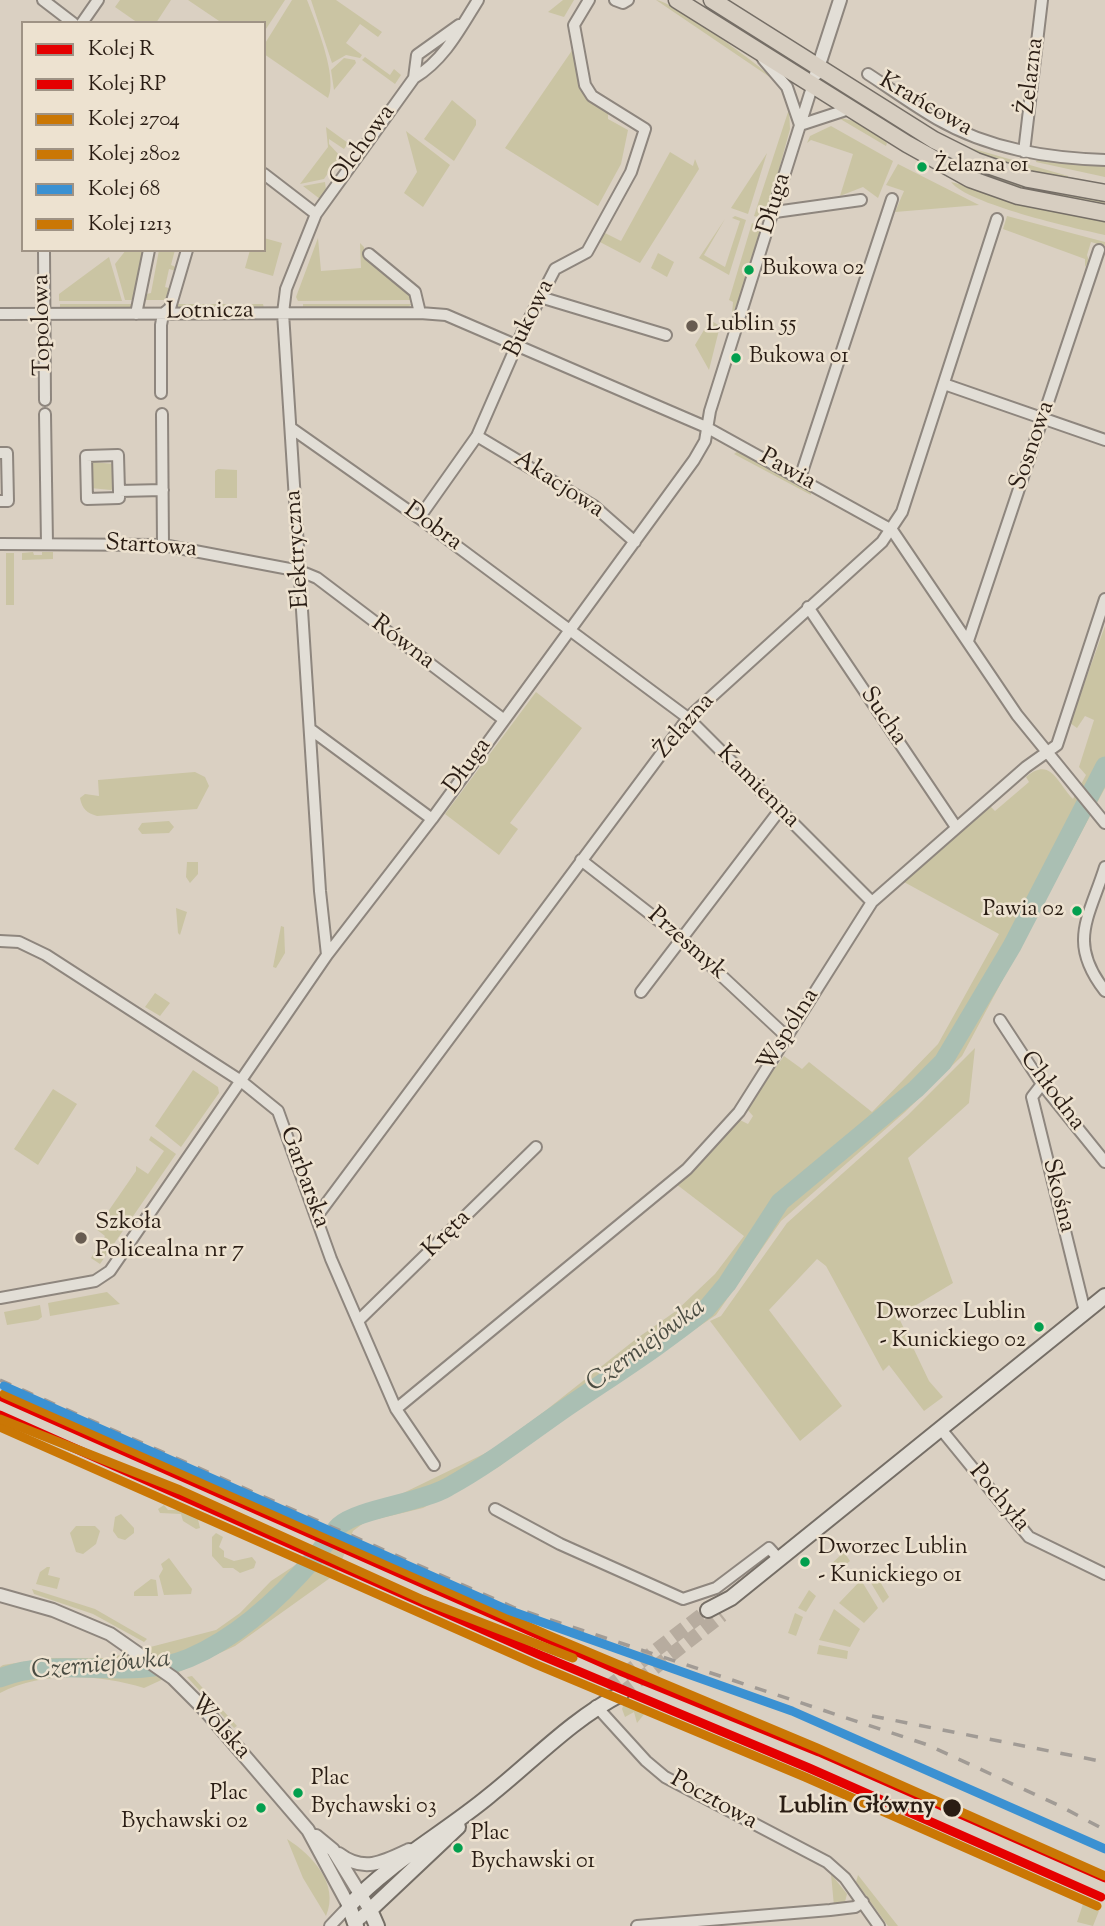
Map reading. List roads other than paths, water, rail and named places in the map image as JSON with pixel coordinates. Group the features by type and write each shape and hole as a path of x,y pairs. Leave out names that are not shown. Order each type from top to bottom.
{"main road":[{"path":"677,0 929,158 977,182 1035,200 1105,212"},
{"path":"712,0 934,140 976,161 1028,179 1105,193"},
{"path":"715,1613 1105,1296"},
{"path":"377,1926 370,1910 486,1799 614,1691"},
{"path":"353,1925 349,1906 360,1894 419,1846 486,1799"}],"street":[{"path":"43,0 70,21"},
{"path":"83,21 98,0"},
{"name":"Olchowa","path":"316,214 414,78 429,69 478,0"},
{"name":"Bukowa","path":"419,518 477,436 517,345 555,269 587,252 631,172 645,129 592,96 585,86 574,25 589,0"},
{"path":"615,0 623,4 628,0"},
{"name":"Długa","path":"0,1298 104,1277 327,955 432,819 694,460 705,441 706,427 840,0"},
{"name":"Żelazna","path":"1024,152 1042,0"},
{"name":"Olchowa","path":"414,78 417,55 464,21"},
{"path":"755,49 787,87 800,125 849,108"},
{"name":"Krańcowa","path":"868,74 937,119 1024,152 1053,158 1105,160"},
{"path":"266,176 316,214"},
{"path":"800,478 892,199"},
{"path":"775,212 861,201"},
{"name":"Elektryczna","path":"316,214 286,289 283,313 320,891 327,955"},
{"name":"Żelazna","path":"317,1216 688,718 892,530 902,512 997,219"},
{"name":"Sosnowa","path":"968,640 1099,250"},
{"name":"Topolowa","path":"44,252 45,400"},
{"path":"136,314 149,252"},
{"path":"161,393 163,314 170,308 186,252"},
{"path":"369,254 415,292 420,313"},
{"path":"540,297 666,335"},
{"name":"Pawia","path":"420,313 446,315 706,427 892,530 1017,715 1103,821"},
{"name":"Lotnicza","path":"0,314 420,313"},
{"path":"944,384 1105,440"},
{"path":"45,414 47,544"},
{"path":"162,414 163,545"},
{"name":"Dobra","path":"291,428 419,518 570,630"},
{"name":"Akacjowa","path":"477,436 594,506 635,542"},
{"path":"0,453 7,453 8,501 0,501"},
{"path":"118,455 119,491 119,498 87,499 86,456 118,455"},
{"path":"119,491 163,490"},
{"name":"Startowa","path":"0,544 163,545 300,571"},
{"name":"Równa","path":"300,571 317,578 503,719"},
{"name":"Wspólna","path":"396,1409 687,1168 739,1112 872,902 956,827 1057,745 1105,599"},
{"name":"Sucha","path":"807,607 956,827"},
{"name":"Kamienna","path":"570,630 688,718 872,902"},
{"path":"310,729 432,819"},
{"path":"641,992 779,811"},
{"name":"Przesmyk","path":"581,860 681,938 786,1036"},
{"path":"1104,871 1084,924 1083,939 1086,962 1105,991"},
{"name":"Garbarska","path":"0,941 19,942 46,955 241,1081 278,1111 331,1259 396,1409 434,1465"},
{"name":"Chłodna","path":"1000,1020 1042,1084 1105,1162"},
{"name":"Skośna","path":"1042,1084 1032,1097 1085,1312"},
{"name":"Kręta","path":"358,1321 536,1147"},
{"name":"Pochyła","path":"940,1428 1029,1537 1105,1574"},
{"path":"495,1509 560,1544 683,1599 716,1588 769,1548 779,1559"},
{"name":"Wolska","path":"0,1595 74,1617 126,1643 173,1678 206,1711 308,1830 333,1850 370,1910"},
{"name":"Pocztowa","path":"596,1706 646,1761 665,1777 827,1862 845,1878 879,1926"},
{"name":"Wolska","path":"308,1830 349,1906"},
{"path":"333,1850 350,1862 368,1866 419,1846"},
{"path":"637,1926 830,1910 855,1907 863,1902"},
{"path":"330,1926 349,1906"},
{"path":"353,1925 370,1910"}],"waterway":[{"name":"Czerniejówka","path":"0,1678 46,1668 119,1669 166,1665 207,1649 242,1627 274,1601 316,1556 339,1526 360,1515 436,1493 464,1478 706,1309 727,1284 780,1202 916,1089 943,1062 1012,946 1105,766"}],"tunnel":[{"path":"607,1688 708,1610"},
{"path":"621,1694 722,1615"}],"railway":[{"path":"0,1380 515,1608 928,1745 1060,1806 1105,1830"},
{"path":"545,1654 640,1696"},
{"path":"872,1716 1105,1762"}],"rail line":[{"name":"68","path":"4,1386 508,1610 792,1711 1105,1849"},
{"name":"2704","path":"4,1394 548,1635 817,1748 1105,1876"},
{"name":"R","path":"0,1396 620,1671 819,1752 1105,1878"},
{"name":"RP","path":"0,1415 540,1655 809,1768 1101,1897"},
{"name":"1213","path":"0,1419 180,1490 423,1600 573,1658"},
{"name":"2802","path":"0,1427 535,1664 805,1777 1097,1906"}],"place":[{"name":"Żelazna 01","path":"922,167"},
{"name":"Bukowa 02","path":"749,270"},
{"name":"Lublin 55","path":"692,326"},
{"name":"Bukowa 01","path":"736,358"},
{"name":"Pawia 02","path":"1077,911"},
{"name":"Szkoła Policealna nr 7","path":"81,1238"},
{"name":"Dworzec Lublin - Kunickiego 02","path":"1039,1327"},
{"name":"Dworzec Lublin - Kunickiego 01","path":"805,1562"},
{"name":"Plac Bychawski 03","path":"298,1793"},
{"name":"Plac Bychawski 02","path":"261,1808"},
{"name":"Lublin Główny","path":"952,1808"},
{"name":"Plac Bychawski 01","path":"458,1848"}]}
